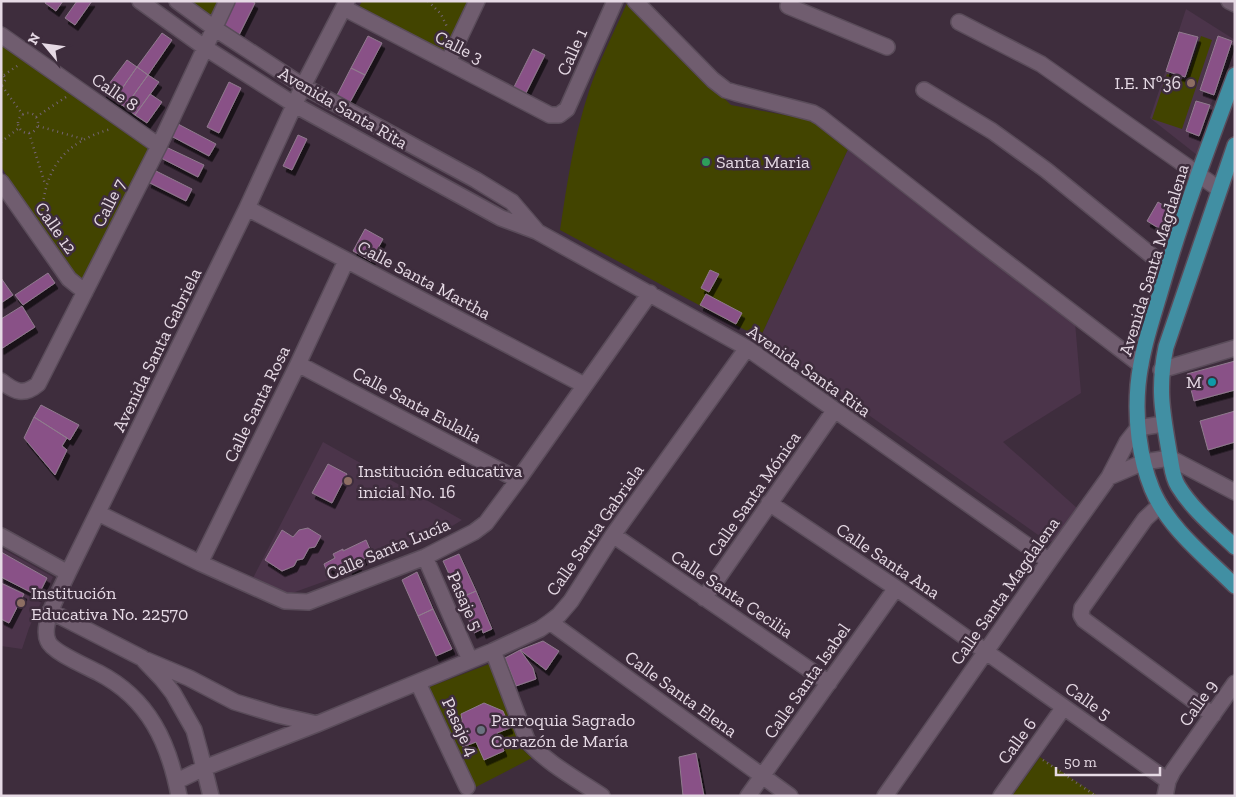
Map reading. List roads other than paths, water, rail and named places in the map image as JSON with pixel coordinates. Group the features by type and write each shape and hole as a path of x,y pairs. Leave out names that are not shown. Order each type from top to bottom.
{"main road":[{"name":"Avenida Santa Magdalena","path":"1235,75 1167,268 1141,364 1138,386 1138,428 1144,462 1152,489 1171,521 1235,586"},
{"name":"Avenida Santa Magdalena","path":"1235,145 1166,347 1161,370 1160,393 1163,424 1172,475 1178,486 1205,518 1235,547"}],"street":[{"name":"Avenida Santa Rita","path":"140,1 204,47 295,105 501,218 536,231 746,348 1049,561"},
{"name":"Avenida Santa Rita","path":"177,1 214,28 303,86 476,180 512,202 536,231"},
{"path":"214,28 227,1"},
{"path":"448,62 477,1"},
{"name":"Calle 1","path":"559,115 567,109 615,1"},
{"path":"635,1 713,80 726,90 813,113 820,117 1141,364"},
{"path":"1230,1 1235,4"},
{"path":"785,3 887,47"},
{"name":"Calle 3","path":"345,4 448,62 550,115 559,115"},
{"name":"Avenida Santa Gabriela","path":"178,789 165,745 156,725 138,702 102,674 73,660 51,646 47,640 46,633 50,611 247,208 303,86 345,4"},
{"path":"959,22 1041,64 1219,189"},
{"name":"Calle 7","path":"1,381 9,388 18,391 30,391 38,384 158,146 214,28"},
{"name":"Calle 8","path":"1,35 158,146"},
{"path":"924,90 999,136 1046,170 1167,268"},
{"name":"Calle 12","path":"1,182 69,279 85,292"},
{"name":"Calle Santa Martha","path":"247,208 584,385"},
{"name":"Calle Santa Rosa","path":"200,563 298,364 346,261"},
{"name":"Calle Santa Lucía","path":"98,513 269,595 297,603 320,598 425,557 474,532 486,522 518,480 650,293"},
{"name":"Calle Santa Gabriela","path":"178,789 204,768 418,683 540,630 559,615 571,601 613,535 746,348"},
{"path":"1161,370 1235,348"},
{"name":"Calle Santa Eulalia","path":"298,364 518,480"},
{"name":"Calle Santa Mónica","path":"704,598 834,411"},
{"path":"1138,428 1163,424"},
{"name":"Calle Santa Magdalena","path":"885,796 1109,477 1127,442 1138,428"},
{"path":"1109,477 1144,462 1170,458 1235,492"},
{"name":"Calle Santa Ana","path":"769,503 986,651"},
{"path":"1160,505 1145,519 1082,608 1081,615 1084,620 1212,715"},
{"name":"Calle Santa Cecilia","path":"613,535 829,683"},
{"path":"1,536 68,573"},
{"name":"Pasaje 5","path":"425,557 470,660"},
{"name":"Calle Santa Isabel","path":"748,796 896,588"},
{"path":"50,611 142,658 189,678 235,702 278,715 318,724"},
{"name":"Calle Santa Elena","path":"550,622 790,796"},
{"path":"493,651 527,740 543,756 602,796"},
{"name":"Calle 5","path":"986,651 1064,707 1167,788"},
{"path":"142,658 173,693 184,710 194,730 211,796"},
{"name":"Pasaje 4","path":"418,683 467,787"},
{"name":"Calle 9","path":"1167,788 1212,715 1235,683"},
{"name":"Calle 6","path":"1000,796 1064,707"}],"place":[{"name":"I.E. Nº36","path":"1191,83"},
{"name":"Santa Maria","path":"706,162"},
{"name":"M","path":"1212,382"},
{"name":"Institución educativa inicial No. 16","path":"348,481"},
{"name":"Institución Educativa No. 22570","path":"21,603"},
{"name":"Parroquia Sagrado Corazón de María","path":"481,730"}]}
